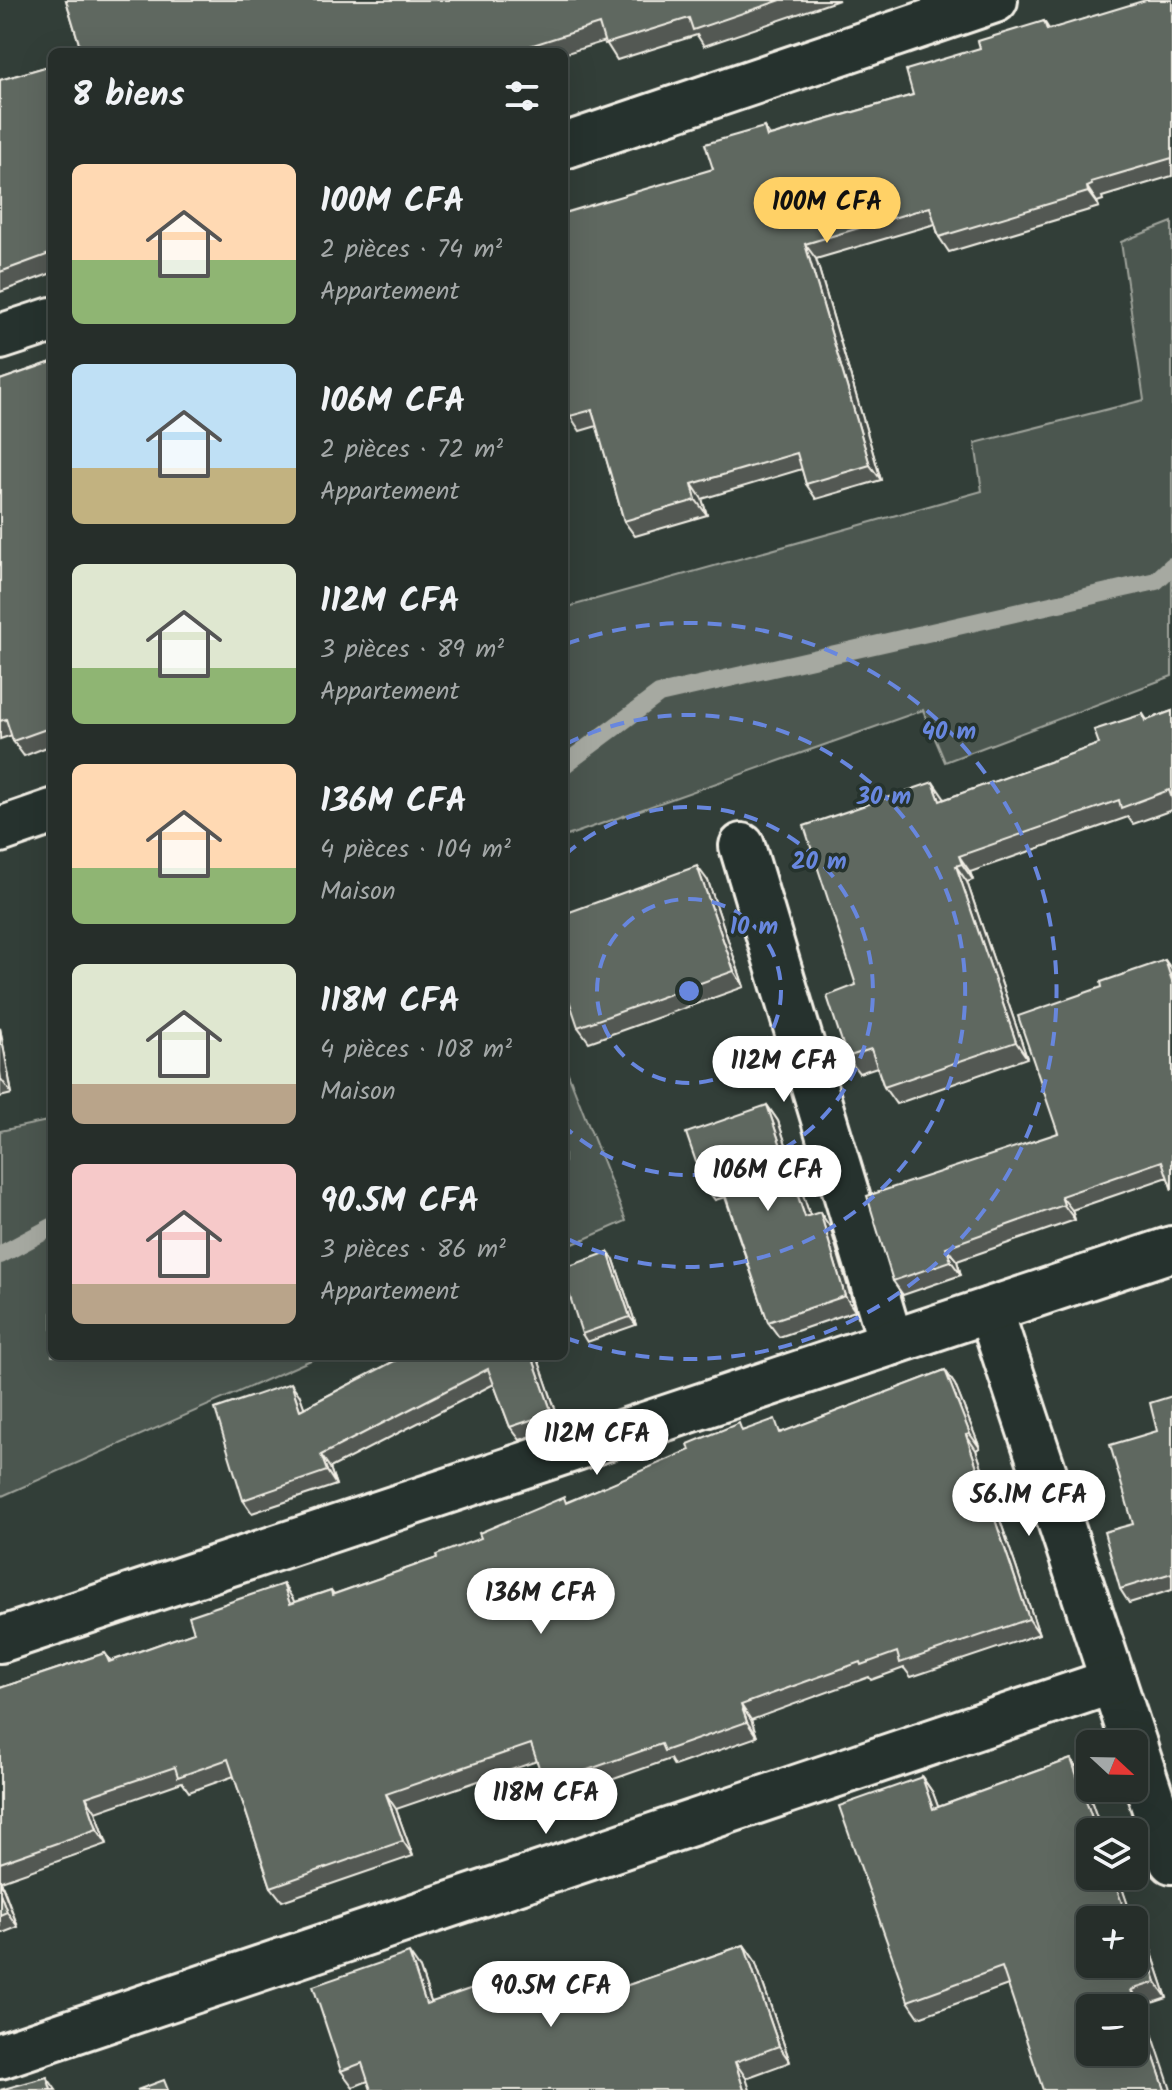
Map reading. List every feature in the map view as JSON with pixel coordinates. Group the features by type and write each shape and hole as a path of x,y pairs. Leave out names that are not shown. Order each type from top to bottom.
{"street":[{"path":"568,145 995,0"},
{"path":"0,337 48,321"},
{"path":"0,830 48,813"},
{"path":"742,846 891,1343"},
{"path":"0,1640 1172,1249"},
{"path":"990,1310 1129,1730"},
{"path":"0,2056 1113,1681"},
{"path":"1148,1788 1172,1861"}],"shaded area":[{"path":"1172,222 1172,676 945,762 923,710 568,836 568,607 982,491 975,443 1144,400 1121,242"},
{"path":"568,1073 626,1221 568,1246"},
{"path":"48,1121 48,1360 311,1360 0,1497 0,1131"}],"building":[{"path":"66,0 781,0 693,30 689,18 605,44 599,24 524,48 80,48"},
{"path":"1146,0 1172,0 1172,158 1091,182 1088,192 939,237 930,207 805,244 870,465 806,484 797,453 692,484 696,500 624,521 592,410 570,416 568,409 568,212 713,169 705,144 764,127 767,137 913,95 906,70 980,48 978,41 1044,21 1047,30"},
{"path":"48,66 48,254 0,272 0,80"},
{"path":"48,363 48,728 13,741 6,719 0,721 0,380"},
{"path":"1172,711 1172,799 1169,790 1121,808 1119,800 959,856 962,864 956,866 1016,1042 884,1087 871,1049 847,1057 827,996 856,985 804,826 933,782 940,801 1099,744 1094,730 1143,714 1145,721"},
{"path":"697,866 734,971 578,1027 568,997 568,913"},
{"path":"1165,960 1172,981 1172,1190 1162,1161 1061,1196 1064,1205 946,1247 951,1261 893,1281 867,1196 1058,1133 1018,1016 1102,987 1101,982"},
{"path":"767,1105 805,1217 820,1212 845,1296 768,1322 720,1180 704,1185 686,1133"},
{"path":"608,1252 630,1317 582,1334 568,1290 568,1267"},
{"path":"396,1360 533,1360 552,1413 510,1427 488,1369 321,1455 327,1471 243,1500 215,1409 291,1383 300,1410"},
{"path":"945,1370 970,1434 966,1435 1029,1619 900,1663 897,1652 861,1665 860,1662 741,1705 747,1722 664,1751 661,1744 545,1785 531,1744 386,1794 403,1841 271,1887 228,1759 178,1777 175,1767 86,1797 97,1829 0,1863 0,1688 105,1653 109,1662 194,1632 189,1616 283,1584 290,1604 331,1590 332,1595 437,1558 436,1555 481,1538 479,1533 564,1497 566,1503 690,1450 688,1444 739,1423 742,1431 775,1419 780,1433"},
{"path":"1172,1396 1172,1573 1120,1589 1104,1532 1133,1524 1110,1445 1157,1431 1150,1403"},
{"path":"1071,1759 1076,1773 1076,1802 1086,1802 1092,1818 1076,1818 1076,1890 1117,1890 1123,1906 1076,1906 1076,1978 1148,1978 1148,1958 1156,1982 1131,1990 1132,1994 1076,1994 1076,2066 1148,2066 1148,2040 1165,2090 1043,2090 1002,1967 908,2001 839,1806 922,1777 933,1809"},
{"path":"0,1893 7,1912 0,1915"},
{"path":"744,1945 779,2046 735,2062 744,2090 371,2090 362,2063 341,2071 313,1986 409,1953 426,2004 534,1967 540,1985 599,1965 608,1992"},
{"path":"47,2077 51,2090 0,2090"},
{"path":"164,2080 168,2090 137,2090"}],"waterway":[{"path":"568,762 659,694 1156,581 1172,566"},
{"path":"0,1255 48,1229"}]}
